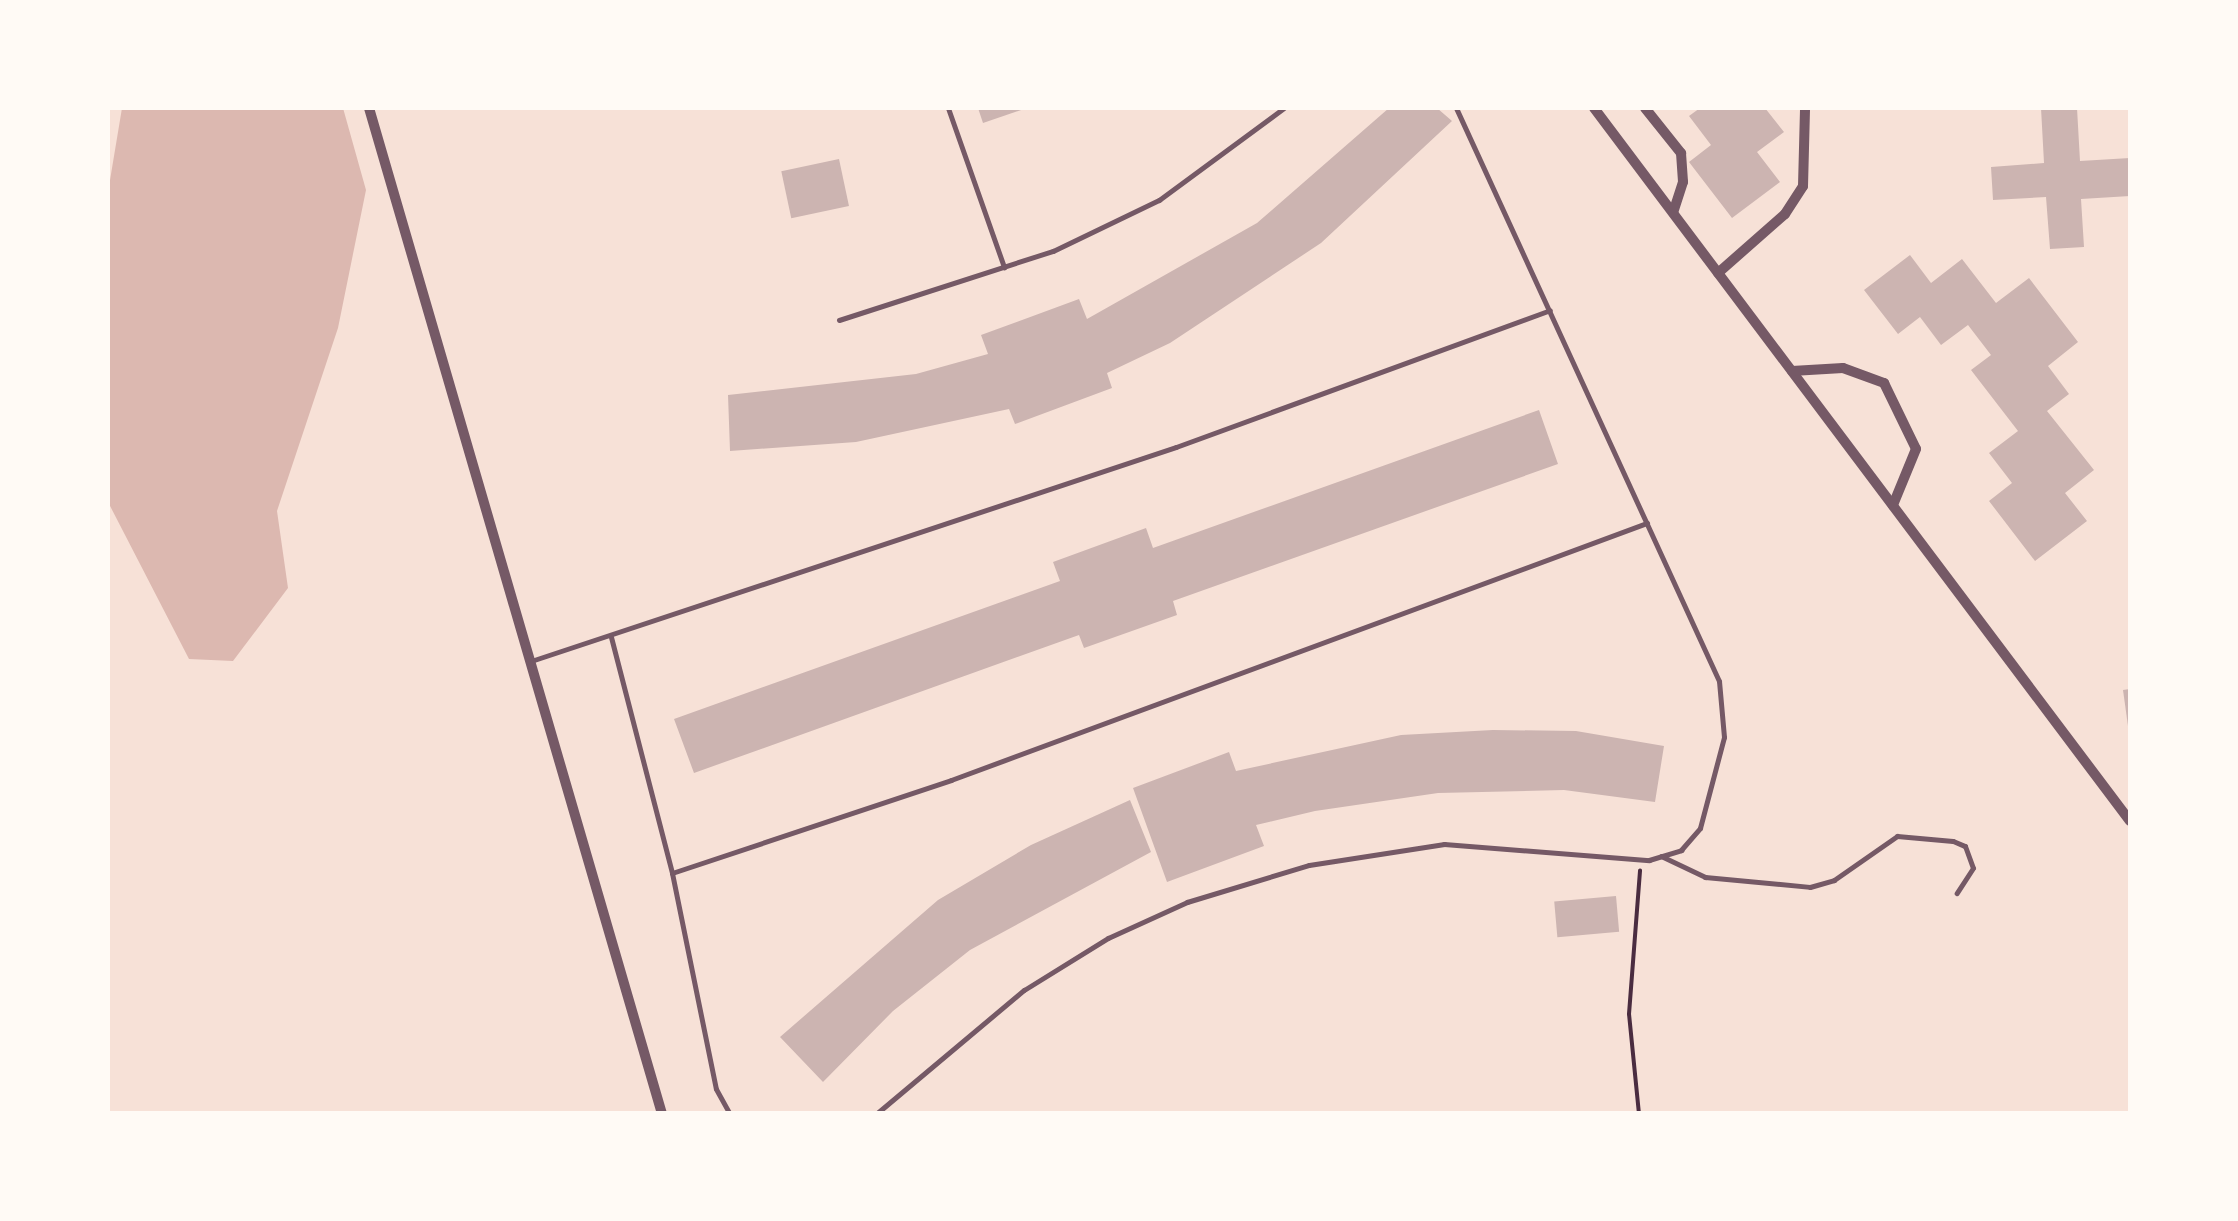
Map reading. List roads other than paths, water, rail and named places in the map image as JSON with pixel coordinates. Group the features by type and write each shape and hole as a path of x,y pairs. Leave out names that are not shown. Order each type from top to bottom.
{"street":[{"path":"368,108 534,660 662,1114"},
{"path":"1594,108 2130,821"},
{"path":"1645,108 1680,153 1683,182 1673,212"},
{"path":"1718,273 1785,214 1803,186 1805,108"},
{"path":"1792,371 1843,368 1884,383 1916,449 1893,505"}],"lane":[{"path":"948,108 1004,267"},
{"path":"840,320 1053,251 1159,200 1284,108"},
{"path":"876,1114 1024,990 1108,938 1187,902 1309,865 1444,844 1648,860 1681,850 1700,828 1713,796 1724,712 1705,640 1456,108"},
{"path":"534,660 1285,410 1550,310"},
{"path":"672,874 951,780 1184,689 1648,523"},
{"path":"612,637 727,1112"},
{"path":"1661,856 1705,878 1810,887 1834,880 1897,836 1954,841 1964,846 1973,868 1956,894"}]}
